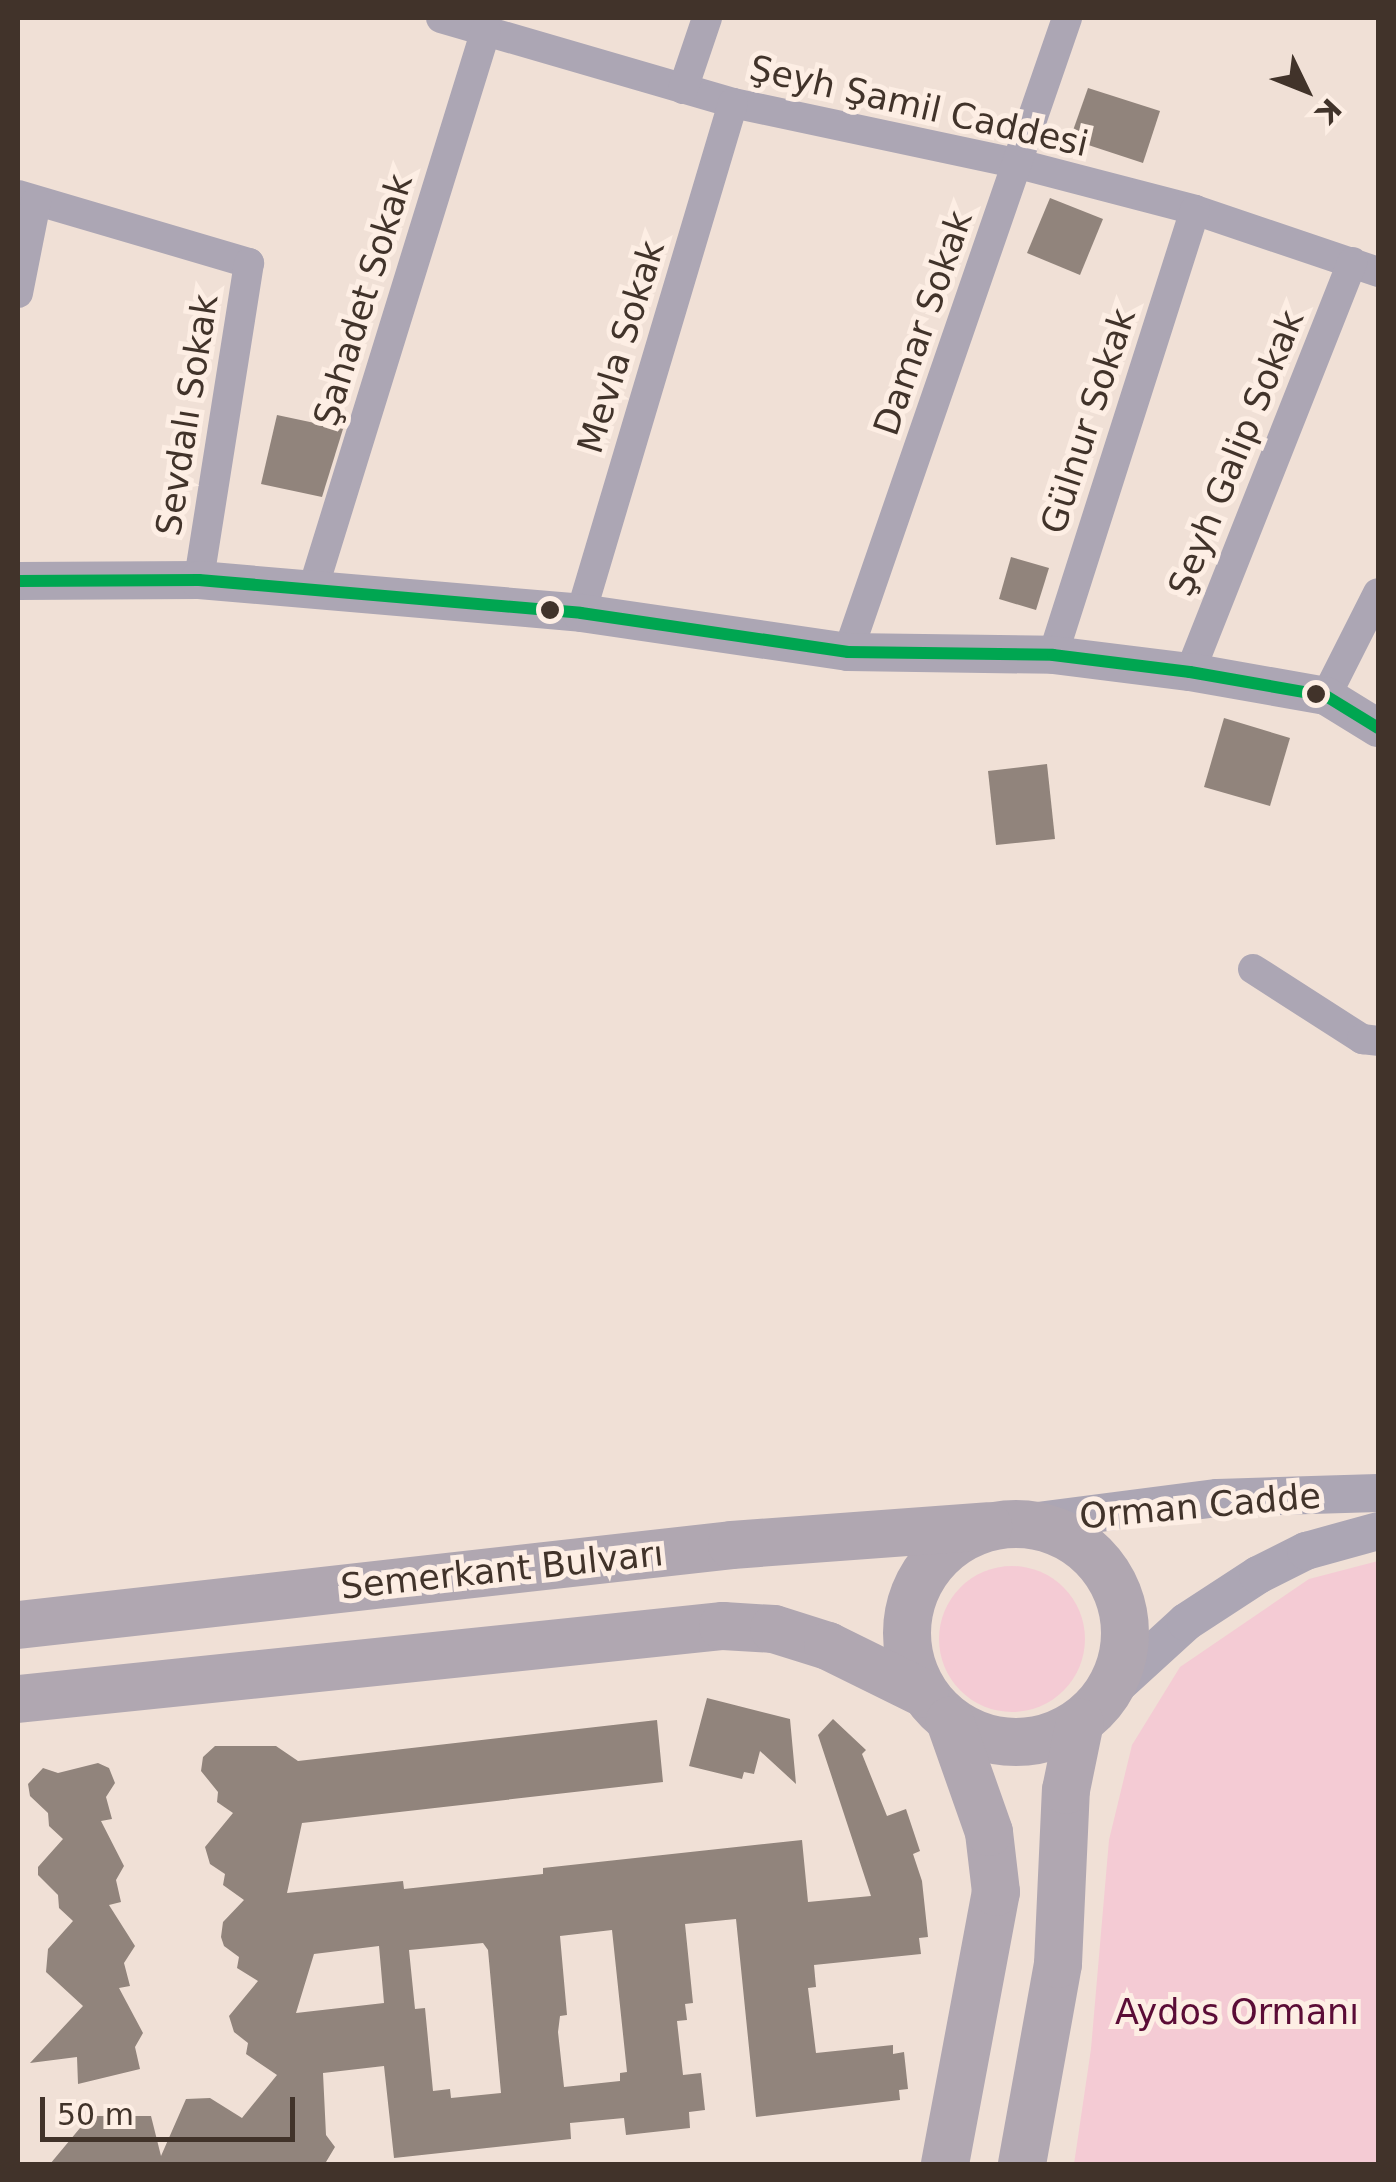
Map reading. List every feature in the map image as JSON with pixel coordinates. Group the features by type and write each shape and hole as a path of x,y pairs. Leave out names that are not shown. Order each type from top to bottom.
{"main road":[{"name":"Semerkant Bulvarı","path":"18,1625 732,1545 1005,1524"},
{"path":"945,2164 996,1892 989,1832 937,1707 910,1662 906,1628 914,1594 944,1552 956,1540 1005,1524 1054,1530 1084,1546 1114,1586 1125,1634 1120,1667 1092,1709 1066,1790 1058,1964 1022,2164"},
{"path":"18,1700 722,1626 774,1629 828,1646 937,1707 981,1737 1015,1742 1049,1737 1092,1709"}],"street":[{"name":"Şeyh Şamil Caddesi","path":"442,18 733,104 1019,164 1195,210 1365,267"},
{"path":"684,89 707,18"},
{"name":"Damar Sokak","path":"848,652 1067,18"},
{"name":"Şahadet Sokak","path":"312,592 486,30"},
{"name":"Mevla Sokak","path":"582,613 733,104"},
{"path":"18,293 27,198"},
{"name":"Sevdalı Sokak","path":"27,198 249,264 199,580"},
{"name":"Gülnur Sokak","path":"1052,655 1195,210"},
{"name":"Şeyh Galip Sokak","path":"1190,672 1365,267"},
{"path":"18,582 199,580 582,613 848,652 1052,655 1190,672 1326,696 1378,728"},
{"path":"1326,696 1378,592"},
{"path":"1252,969 1362,1039 1378,1041"},
{"name":"Orman Cadde","path":"1005,1524 1218,1498 1378,1492"},
{"name":"Orman Cadde","path":"1092,1709 1186,1622 1258,1575 1306,1551 1378,1531"}],"green space":[{"name":"Aydos Ormanı","path":"1378,1561 1378,2164 1074,2164 1091,2049 1109,1840 1132,1745 1180,1667 1309,1579"},
{"path":"1012,1566 1040,1572 1064,1587 1079,1611 1085,1639 1079,1667 1064,1691 1040,1706 1012,1712 984,1706 960,1691 945,1667 939,1639 945,1611 960,1587 984,1572"}],"building":[{"path":"1088,88 1160,111 1143,163 1070,139"},
{"path":"1050,198 1103,219 1080,275 1027,253"},
{"path":"277,415 343,429 322,497 261,484"},
{"path":"1011,557 1049,568 1036,610 999,599"},
{"path":"1224,718 1290,738 1270,806 1204,787"},
{"path":"1047,764 1055,839 996,845 988,771"},
{"path":"707,1698 790,1719 796,1784 760,1751 754,1774 744,1772 742,1779 689,1766"},
{"path":"833,1719 866,1750 862,1754 887,1816 906,1809 920,1851 913,1854 922,1881 928,1937 919,1938 921,1954 814,1965 816,1987 808,1988 816,2053 893,2045 893,2054 904,2052 908,2089 899,2090 900,2100 756,2117 736,1919 685,1924 693,2003 685,2004 687,2020 677,2021 683,2075 701,2073 705,2110 689,2112 690,2128 626,2135 624,2118 570,2123 571,2139 394,2158 384,2066 323,2073 326,2135 335,2147 326,2162 50,2164 90,2116 151,2116 161,2156 186,2099 210,2098 242,2118 277,2075 246,2054 248,2043 234,2032 229,2016 258,1981 237,1968 239,1957 224,1946 221,1937 223,1922 244,1900 223,1885 225,1874 210,1864 205,1847 233,1813 217,1802 218,1792 201,1771 203,1757 215,1746 276,1746 298,1761 657,1720 663,1782 302,1823 287,1893 403,1881 404,1889 543,1874 543,1868 802,1840 808,1902 871,1896 818,1735","holes":["612,1930 627,2072 620,2073 620,2081 564,2087 558,2032 560,2016 567,2015 560,1936","483,1943 488,1950 501,2093 451,2098 450,2089 433,2091 425,2008 415,2009 409,1950","379,1946 384,2003 296,2013 314,1954"]},
{"path":"98,1763 109,1768 115,1783 106,1797 112,1819 101,1821 124,1866 116,1880 121,1902 109,1905 135,1946 124,1963 130,1986 119,1988 143,2033 135,2047 140,2069 78,2084 77,2057 30,2063 83,2006 46,1972 48,1949 73,1921 59,1908 58,1895 38,1875 38,1867 63,1839 49,1826 48,1813 30,1796 28,1784 43,1768 58,1773"}],"transit line":[{"path":"18,581 199,580 581,613 848,652 1053,655 1190,672 1326,696 1378,728"}]}
